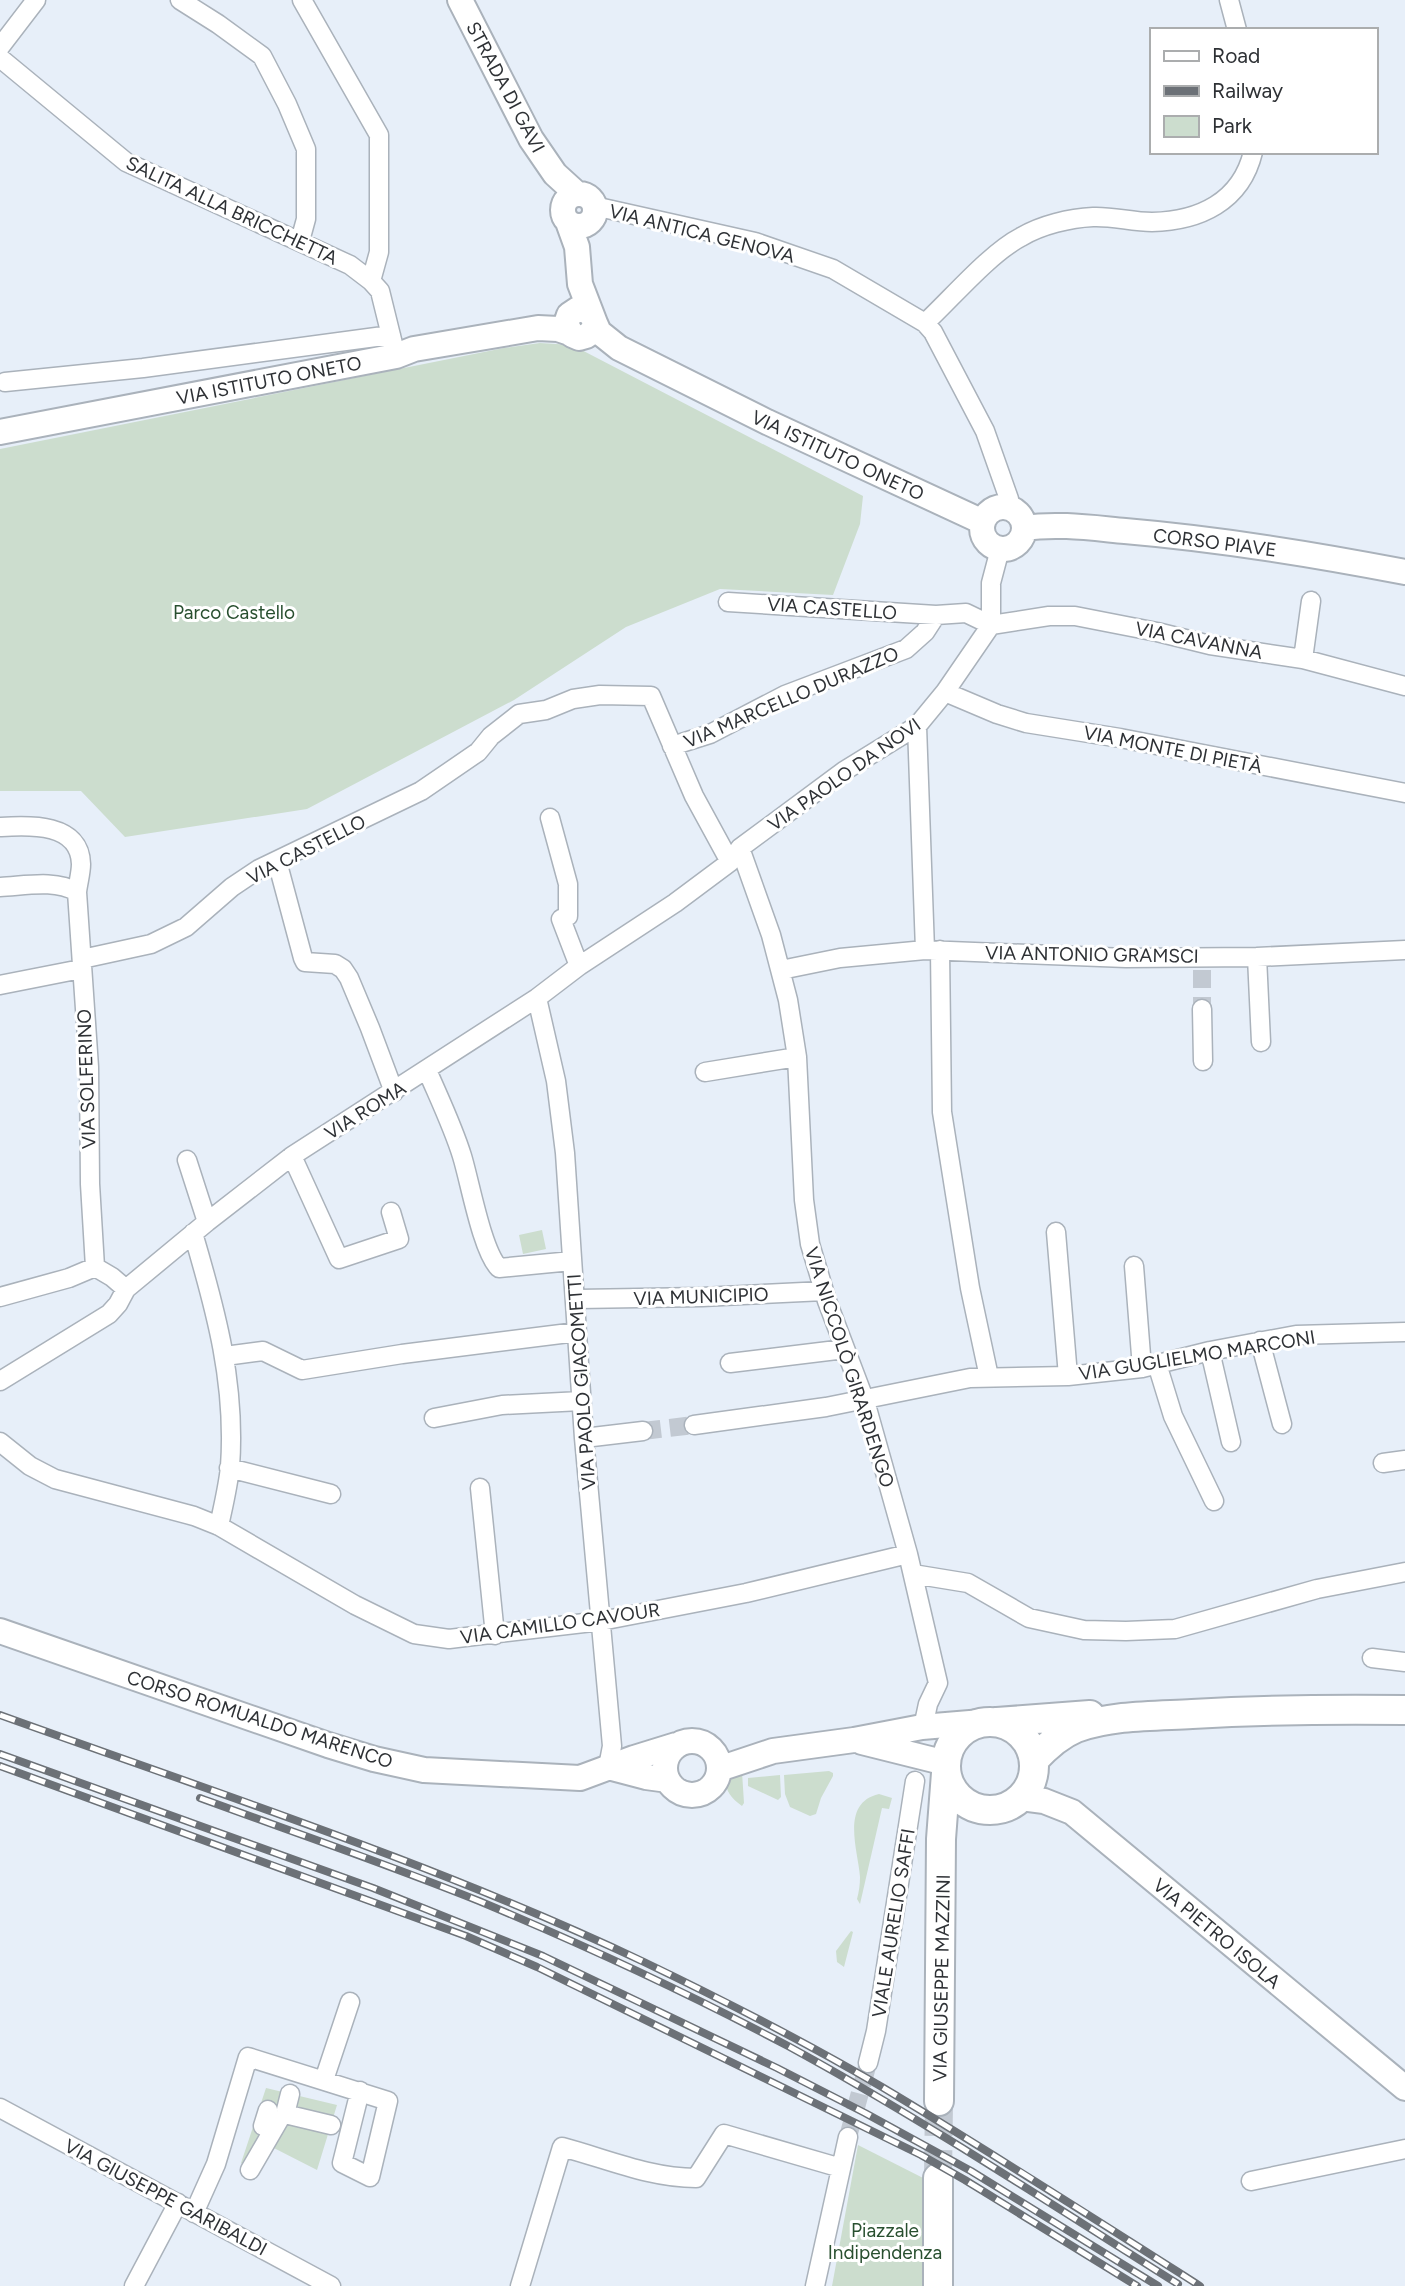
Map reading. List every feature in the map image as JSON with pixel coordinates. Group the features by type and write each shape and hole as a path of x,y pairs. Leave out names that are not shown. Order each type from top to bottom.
{"main road":[{"name":"STRADA DI GAVI","path":"460,0 506,93 577,216"},
{"path":"577,216 580,284 572,301 579,322"},
{"name":"VIA ISTITUTO ONETO","path":"0,432 394,346 414,349 538,328 545,323 579,322 599,332 619,348 767,422 983,522"},
{"path":"1009,507 1020,515 1024,528 1017,544 1000,549 988,542 984,536 983,522 993,509 1009,507"},
{"name":"CORSO PIAVE","path":"1024,528 1042,525 1164,534 1317,555 1405,572"},
{"name":"CORSO ROMUALDO MARENCO","path":"0,1632 328,1745 396,1764 442,1772 580,1778 676,1745"},
{"path":"1034,1760 1046,1746 1062,1735 1098,1722 1268,1711 1405,1710"},
{"path":"719,1769 773,1751 922,1727 1118,1713 1159,1716"},
{"path":"988,1722 1006,1725 1025,1738 1034,1760 1032,1781 1021,1798 1000,1809 988,1811 960,1799 949,1783 946,1768 948,1751 954,1741 971,1726 988,1722"},
{"path":"708,1746 717,1756 719,1769 716,1781 698,1794 681,1792 668,1780 665,1771 666,1761 676,1745 692,1740 708,1746 773,1751"},
{"path":"854,1740 946,1768"},
{"path":"608,1767 668,1780"},
{"name":"VIA GIUSEPPE MAZZINI","path":"939,2101 937,1846 946,1768"},
{"name":"VIA PIETRO ISOLA","path":"1021,1798 1044,1801 1072,1812 1405,2088"},
{"name":"VIA GIUSEPPE MAZZINI","path":"937,1846 977,1808"},
{"path":"938,2286 939,2178"}],"street":[{"path":"0,47 36,0"},
{"path":"180,0 262,56 287,104 306,149 306,219 300,241"},
{"path":"5,382 394,346 380,291 371,281 379,252 379,135 302,0"},
{"path":"1229,0 1236,28"},
{"name":"SALITA ALLA BRICCHETTA","path":"0,58 126,162 350,265 371,281"},
{"path":"925,323 994,257 1020,237 1049,225 1093,217 1152,222 1191,218 1218,206 1241,182 1252,154"},
{"name":"VIA ANTICA GENOVA","path":"577,216 755,242 833,269 925,323 933,332 985,430 1009,499 1009,507"},
{"path":"991,625 992,583 1000,549"},
{"path":"1303,659 1311,601"},
{"name":"VIA CASTELLO","path":"728,602 936,615 966,613 991,625"},
{"name":"VIA MARCELLO DURAZZO","path":"672,747 710,734 785,695 906,649 925,632 936,615"},
{"name":"VIA CAVANNA","path":"991,625 1049,616 1075,616 1210,645 1303,659 1405,686"},
{"name":"VIA PAOLO DA NOVI","path":"735,855 844,771 917,726 945,692 991,625"},
{"name":"VIA MONTE DI PIETÀ","path":"945,692 1026,723 1120,738 1405,793"},
{"name":"VIA NICCOLÒ GIRARDENGO","path":"519,714 546,710 573,699 600,695 651,696 694,796 735,855 781,970 797,1057 806,1220 810,1244 824,1291 865,1401 908,1554 938,1683 925,1718"},
{"name":"VIA CASTELLO","path":"0,985 151,944 186,927 232,887 277,861 421,791 478,752 491,736 519,714"},
{"path":"917,726 942,1112 970,1288 989,1377"},
{"path":"550,818 568,884 568,916 561,919 579,966"},
{"name":"VIA SOLFERINO","path":"1,827 55,829 68,836 77,849 81,863 77,892 89,1067 90,1185 95,1267"},
{"name":"VIA ROMA","path":"0,1381 110,1314 126,1289 200,1227 292,1156 537,998 579,966 675,903 735,855"},
{"path":"277,861 305,962 335,964 343,969 370,1028 394,1092"},
{"path":"0,887 57,885 77,892"},
{"name":"VIA ANTONIO GRAMSCI","path":"781,970 840,958 932,950 1202,963 1257,957 1405,950"},
{"path":"1257,957 1261,1042"},
{"name":"VIA PAOLO GIACOMETTI","path":"537,998 556,1081 565,1153 581,1401 612,1746 608,1767"},
{"path":"1202,1009 1203,1061"},
{"path":"705,1072 797,1057"},
{"path":"427,1070 458,1146 482,1231 495,1263 499,1268 572,1261"},
{"path":"292,1156 339,1259 399,1239 391,1212"},
{"path":"187,1160 210,1291 225,1356 230,1422 229,1468 219,1526"},
{"path":"1056,1232 1068,1376"},
{"path":"1134,1266 1149,1366 1214,1501"},
{"path":"0,1297 69,1278 95,1267 126,1289"},
{"name":"VIA MUNICIPIO","path":"578,1299 824,1291"},
{"path":"225,1356 263,1351 302,1370 402,1354 577,1332"},
{"name":"VIA GUGLIELMO MARCONI","path":"694,1425 865,1401 940,1382 989,1377 1068,1376 1149,1366 1296,1335 1404,1337"},
{"path":"1260,1341 1282,1424"},
{"path":"730,1363 845,1349"},
{"path":"1210,1351 1231,1442"},
{"path":"434,1418 502,1405 581,1401"},
{"path":"584,1438 643,1431"},
{"name":"VIA CAMILLO CAVOUR","path":"0,1442 30,1466 55,1479 194,1516 219,1526 355,1605 414,1634 449,1639 601,1621 811,1579 908,1554"},
{"path":"1382,1463 1405,1460"},
{"path":"229,1468 331,1494"},
{"path":"480,1488 495,1635"},
{"path":"913,1574 968,1583 1029,1618 1084,1630 1125,1631 1175,1629 1317,1589 1405,1572"},
{"path":"1372,1658 1405,1662"},
{"name":"VIALE AURELIO SAFFI","path":"868,2063 876,2031 915,1781"},
{"path":"906,1835 937,1846"},
{"path":"324,2080 350,2003"},
{"path":"194,2213 216,2164 248,2057 360,2091"},
{"name":"VIA GIUSEPPE GARIBALDI","path":"0,2108 331,2286"},
{"path":"247,2168 276,2114 331,2125"},
{"path":"520,2286 562,2147 671,2178 696,2178 724,2134 841,2168"},
{"path":"815,2286 848,2137"},
{"path":"1251,2181 1405,2149"},
{"path":"134,2286 178,2203"}],"green space":[{"name":"Parco Castello","path":"540,343 572,345 863,496 860,524 833,595 720,589 626,627 514,700 307,809 125,837 81,791 0,791 0,449"},
{"path":"542,1230 546,1249 523,1254 519,1235"},
{"path":"829,1771 833,1776 816,1814 810,1816 790,1807 785,1794 784,1775"},
{"path":"742,1772 742,1806 730,1794 725,1778"},
{"path":"780,1775 781,1797 778,1800 748,1786 748,1778"},
{"path":"879,1794 892,1798 889,1809 882,1808 860,1904 857,1899 860,1877 855,1817 859,1807 867,1799"},
{"path":"851,1931 853,1932 844,1967 837,1962 836,1951"},
{"path":"266,2088 337,2105 317,2170 268,2145 252,2171 241,2163"},
{"name":"Piazzale Indipendenza","path":"858,2145 931,2182 927,2286 832,2286"}],"tunnel":[{"path":"1202,970 1202,1009"},
{"path":"643,1431 694,1425"},
{"path":"848,2137 868,2063"},
{"path":"938,2178 939,2101"}],"railway":[{"path":"0,1715 406,1861 566,1926 644,1962 764,2022 882,2087 1200,2286"},
{"path":"0,1754 373,1888 543,1956 865,2113 971,2171 1158,2286"},
{"path":"0,1766 466,1936 537,1967 921,2155 1137,2286"},
{"path":"200,1798 479,1901 597,1952 712,2007 788,2046 887,2103 1178,2284"}]}
